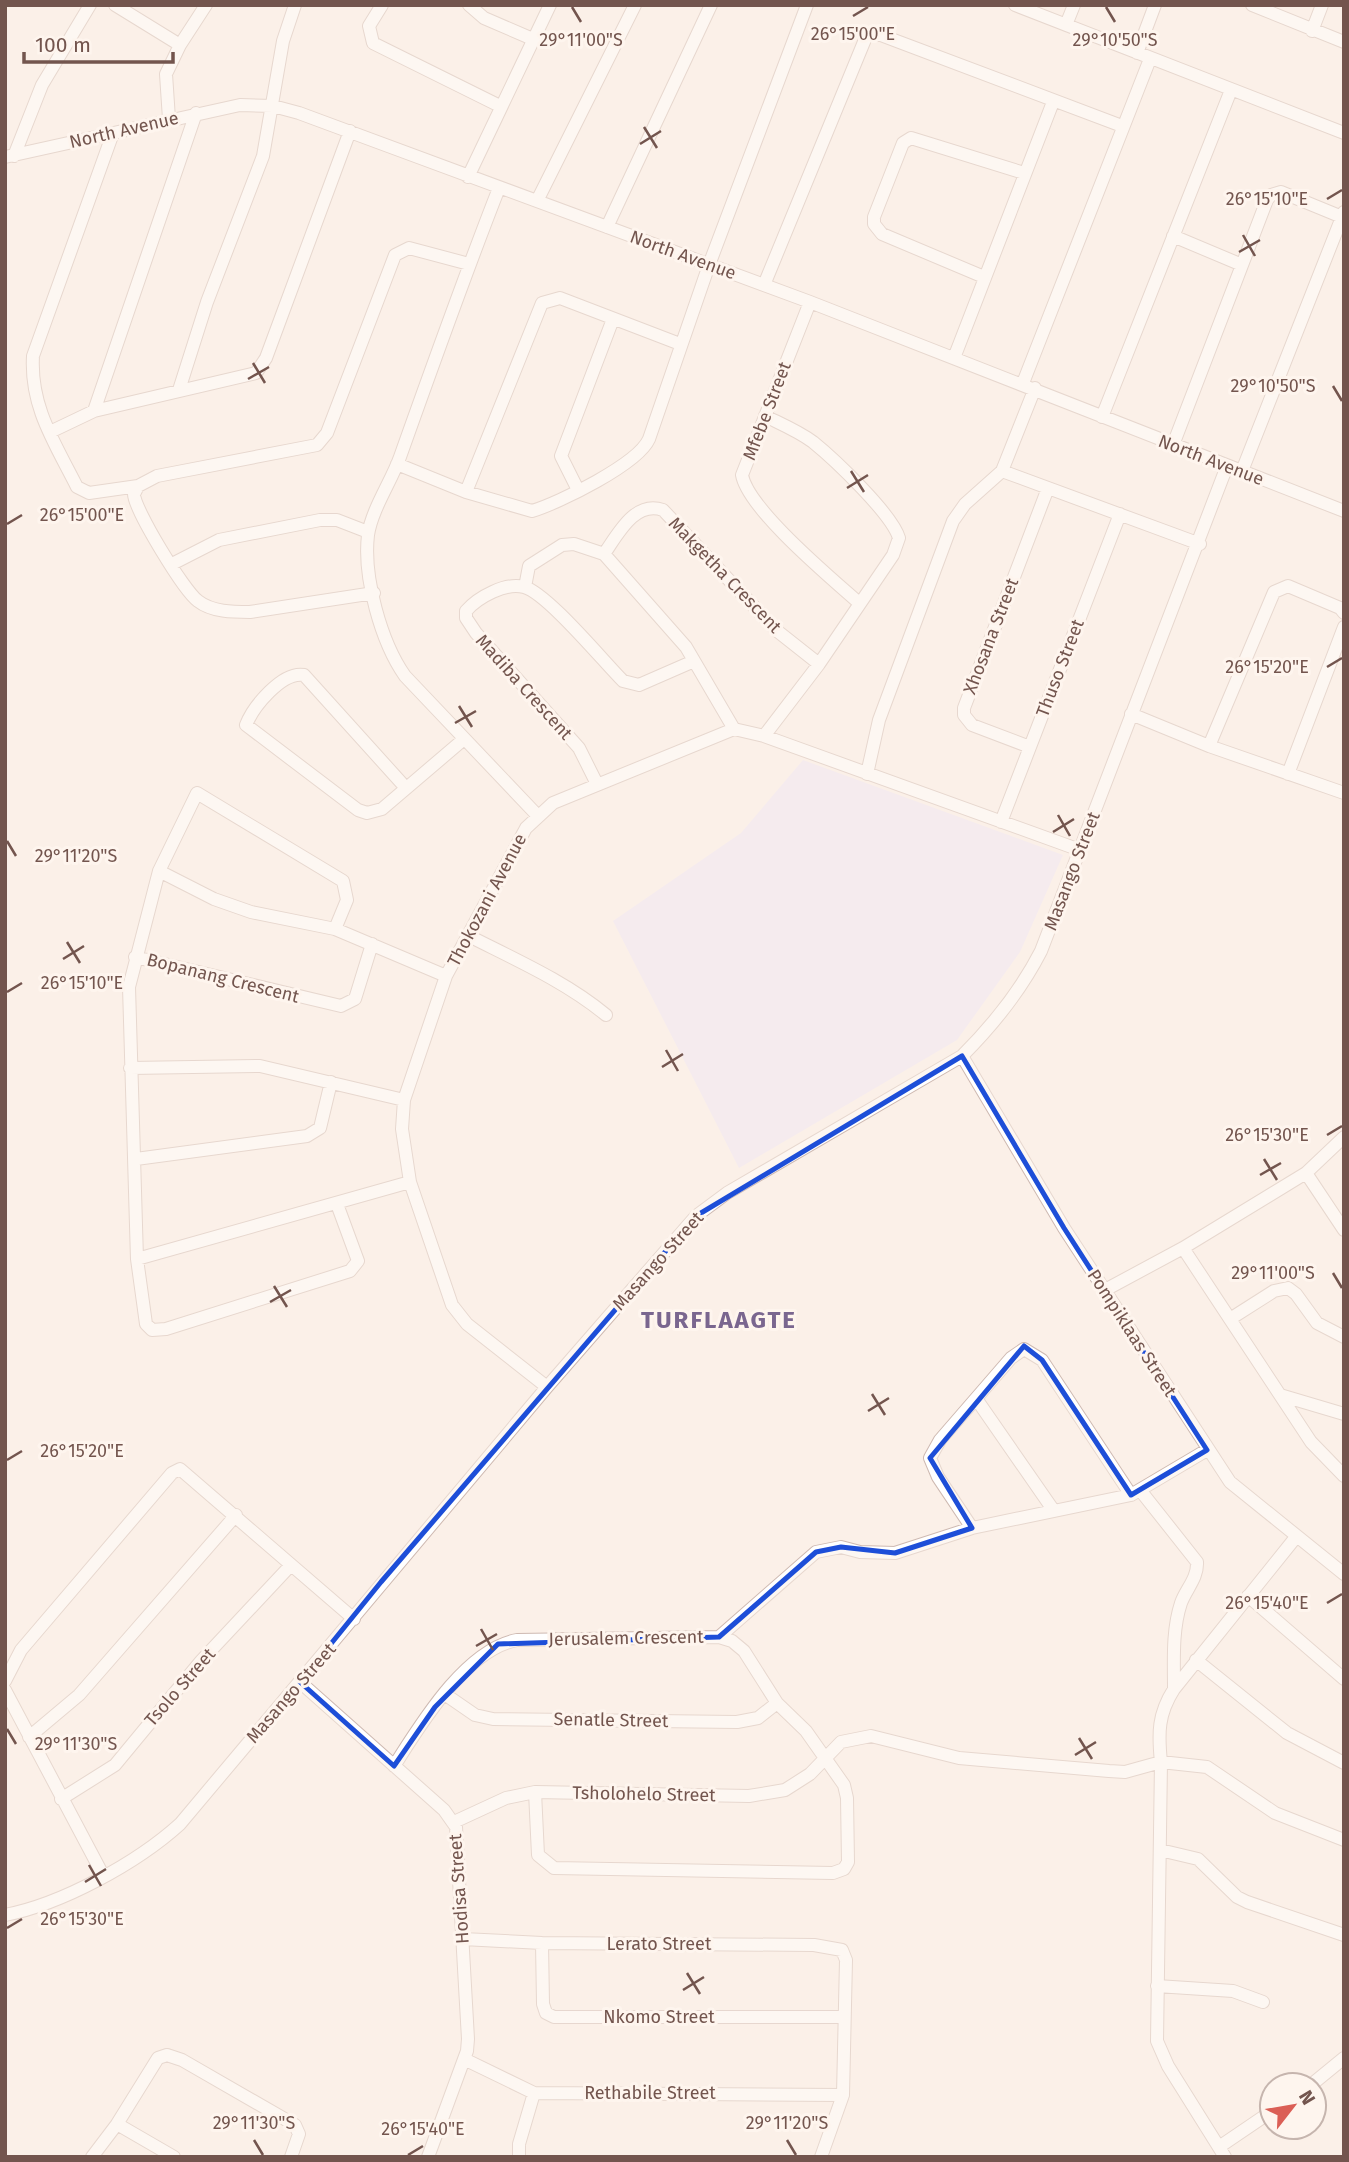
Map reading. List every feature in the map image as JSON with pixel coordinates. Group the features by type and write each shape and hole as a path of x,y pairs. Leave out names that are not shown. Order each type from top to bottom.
{"street":[{"path":"10,156 42,85 90,5"},
{"path":"115,5 180,44"},
{"path":"169,120 166,74 180,44 206,5"},
{"path":"179,390 207,302 263,156 283,41 295,5"},
{"path":"382,5 369,26 373,43 500,106"},
{"path":"469,5 484,18 535,40"},
{"path":"468,177 550,5"},
{"path":"537,201 635,5"},
{"path":"607,227 711,5"},
{"path":"397,464 466,492 532,511 578,490 645,447 709,264 807,5"},
{"path":"1015,5 1344,134"},
{"path":"1066,25 1073,5"},
{"path":"1137,53 1155,5"},
{"path":"1252,5 1344,42"},
{"path":"1312,31 1322,5"},
{"path":"764,285 866,37 878,34 1122,126"},
{"path":"867,774 879,720 953,521 965,504 1002,471 1029,386 1122,126 1150,59"},
{"path":"1102,416 1231,90"},
{"path":"954,358 1053,102"},
{"name":"North Avenue","path":"10,156 196,113 240,105 273,106 350,131 810,302 1344,511"},
{"path":"94,411 196,113"},
{"path":"50,432 94,411 247,377 261,368 350,131"},
{"path":"113,133 33,356 33,394 82,491 97,493 138,486 157,476 317,445 327,433 395,254 409,248 469,264"},
{"path":"984,277 882,234 874,223 874,217 903,143 911,138 1024,173"},
{"path":"499,188 397,464 368,532 367,552 383,639 394,660 405,676 537,815"},
{"path":"1173,445 1267,200 1276,192 1343,214 1242,471"},
{"path":"1173,236 1241,265"},
{"path":"466,492 542,303 560,298 680,344"},
{"name":"Mfebe Street","path":"810,302 742,475 748,493 818,567 859,603"},
{"path":"578,490 561,456 613,319"},
{"path":"764,736 819,664 898,546 896,529 812,441 765,416"},
{"name":"Masango Street","path":"12,1914 54,1900 103,1875 159,1842 180,1824 354,1619 381,1582 696,1216 727,1193 962,1056 1008,1007 1026,979 1080,850 1131,713 1200,544 1227,466"},
{"path":"1002,471 1200,544"},
{"path":"138,486 134,502 196,600 205,606 233,612 374,593"},
{"name":"Xhosana Street","path":"1030,747 972,725 964,715 964,708 1048,488"},
{"name":"Makgetha Crescent","path":"604,554 628,520 641,510 653,506 663,510 776,630 819,664"},
{"name":"Thuso Street","path":"1001,822 1120,514"},
{"path":"172,564 219,540 320,520 337,520 368,532"},
{"path":"694,660 639,685 622,681 547,603 526,587 529,566 562,545 574,544 604,554 671,628 694,660 734,729 764,736 1080,850"},
{"name":"Madiba Crescent","path":"526,587 512,586 499,590 470,606 466,618 475,633 579,748 597,784"},
{"path":"1209,746 1274,592 1288,586 1340,608 1344,613"},
{"path":"1288,774 1344,627"},
{"path":"406,788 304,675 290,677 261,699 251,713 246,726 358,810 367,813 382,809 464,738"},
{"path":"1131,713 1209,746 1344,793"},
{"name":"Thokozani Avenue","path":"547,1387 457,1314 447,1295 410,1182 402,1129 404,1100 446,976 526,828 537,815 553,803 734,729"},
{"name":"Bopanang Crescent","path":"335,929 347,900 343,881 197,793 159,871 135,957 341,1006 355,999 372,944"},
{"path":"159,871 214,899 251,912 335,929 446,976"},
{"path":"467,935 591,1002 606,1015"},
{"path":"135,957 129,987 130,1068 136,1159 137,1259 146,1324 152,1329 166,1329 350,1271 358,1261 337,1203"},
{"name":"Pompiklaas Street","path":"962,1056 1064,1228 1230,1482 1344,1574"},
{"path":"130,1068 260,1066 404,1100"},
{"path":"136,1159 307,1136 320,1128 331,1082"},
{"path":"1105,1290 1183,1248 1306,1173 1344,1137"},
{"path":"1306,1173 1342,1224"},
{"path":"137,1259 410,1182"},
{"path":"1183,1248 1319,1451 1344,1476"},
{"path":"1230,1319 1274,1291 1288,1288 1296,1294 1317,1323 1344,1337"},
{"path":"972,1528 938,1477 930,1458 940,1440 1019,1351 1030,1351 1042,1360 1135,1492 1198,1562 1196,1574 1181,1601 1176,1629 1174,1689"},
{"path":"1280,1395 1344,1414"},
{"path":"977,1401 1054,1511"},
{"path":"719,1637 816,1552 841,1547 860,1552 895,1553 972,1528 1135,1492 1207,1450"},
{"path":"5,1681 21,1650 177,1470 188,1473 354,1619"},
{"path":"29,1737 79,1695 236,1514"},
{"path":"1258,2122 1222,2152 1161,2051 1156,2024 1160,1714 1174,1689 1196,1660 1296,1537"},
{"name":"Tsolo Street","path":"61,1800 114,1765 201,1661 291,1565"},
{"path":"1248,1596 1344,1678"},
{"name":"Jerusalem Crescent","path":"394,1766 422,1723 472,1664 490,1649 503,1643 719,1637 732,1641 744,1651 777,1703 825,1755 844,1785 847,1798 848,1862 844,1869 833,1873 554,1868 538,1855 535,1792"},
{"path":"1196,1660 1287,1732 1344,1763"},
{"name":"Hodisa Street","path":"300,1682 454,1822 458,1840 468,2039 464,2059 428,2157"},
{"path":"5,1690 103,1875"},
{"name":"Senatle Street","path":"446,1695 475,1715 493,1719 737,1722 758,1718 777,1703"},
{"path":"825,1755 841,1742 871,1736 959,1758 1125,1772 1161,1762 1207,1767 1275,1813 1344,1840"},
{"name":"Tsholohelo Street","path":"454,1822 506,1798 535,1792 761,1796 785,1790 802,1781 825,1755"},
{"path":"1160,1850 1188,1854 1198,1859 1237,1897 1247,1902 1344,1935"},
{"name":"Lerato Street","path":"463,1939 542,1943 814,1945 839,1948 846,1954 844,2017"},
{"name":"Nkomo Street","path":"542,1943 543,2004 546,2013 554,2017 844,2017"},
{"path":"1157,1986 1242,1993 1263,2002"},
{"path":"821,2157 843,2095 844,2017"},
{"path":"92,2157 117,2124 158,2059 167,2055 182,2060 295,2125 299,2134 291,2157"},
{"path":"1328,2071 1344,2058"},
{"name":"Rethabile Street","path":"464,2059 534,2093 843,2095"},
{"path":"519,2157 519,2144 534,2093"},
{"path":"117,2124 174,2157"}],"highlighted area":[{"path":"962,1056 1064,1228 1207,1450 1131,1495 1042,1360 1024,1346 930,1458 972,1528 895,1553 841,1547 816,1552 719,1637 498,1644 435,1707 394,1766 300,1682 381,1582 696,1216"}],"shaded area":[{"path":"803,760 1063,855 1020,952 957,1040 739,1168 613,921 741,833"}],"district":[{"name":"TURFLAAGTE","path":"719,1320"}]}
